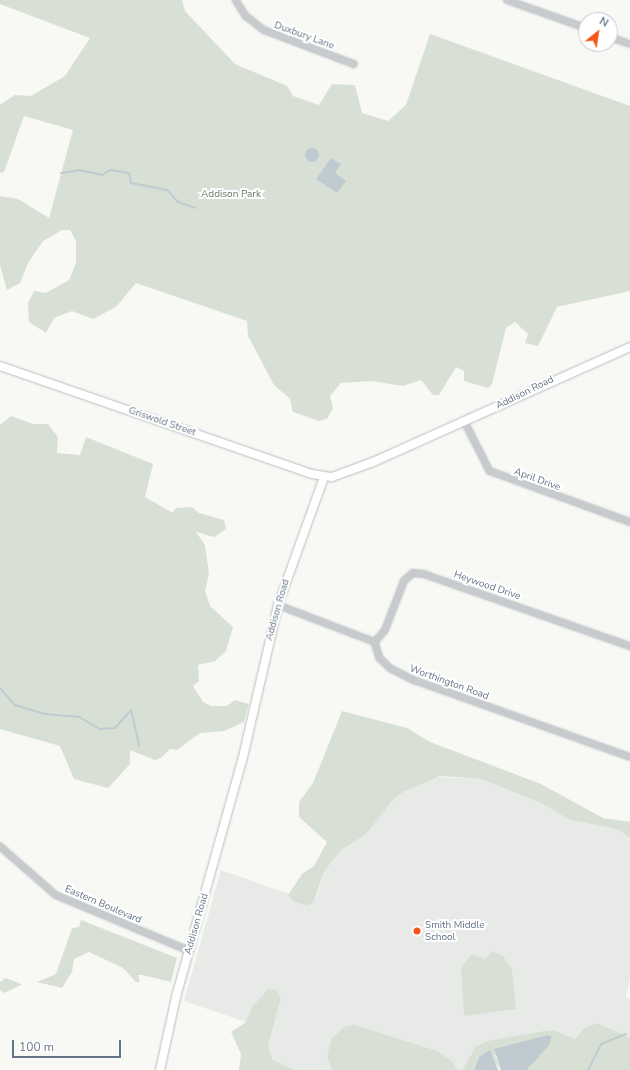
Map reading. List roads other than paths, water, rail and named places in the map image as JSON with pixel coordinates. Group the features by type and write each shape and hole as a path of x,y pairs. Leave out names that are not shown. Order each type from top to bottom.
{"main road":[{"name":"Addison Road","path":"160,1070 190,951 243,757 278,605 324,477 351,471 465,422 630,347"},
{"name":"Griswold Street","path":"0,366 324,477"}],"street":[{"name":"Duxbury Lane","path":"236,0 246,16 264,30 354,64"},
{"path":"507,0 578,25"},
{"path":"618,40 630,44"},
{"name":"April Drive","path":"465,422 490,471 630,522"},
{"name":"Heywood Drive","path":"375,642 385,630 404,581 413,573 424,574 630,646"},
{"path":"278,605 375,642"},
{"name":"Worthington Road","path":"375,642 380,658 399,674 630,757"},
{"name":"Eastern Boulevard","path":"0,846 56,895 190,951"}],"waterway":[{"path":"61,173 79,170 102,175 110,170 129,173 131,183 167,190 178,202 195,208"},
{"path":"0,688 15,705 45,714 79,717 100,729 115,728 131,710 139,746"},
{"path":"588,1070 601,1044 626,1034"}],"place":[{"name":"Smith Middle School","path":"417,931"}],"park label":[{"name":"Addison Park","path":"231,195"}]}
